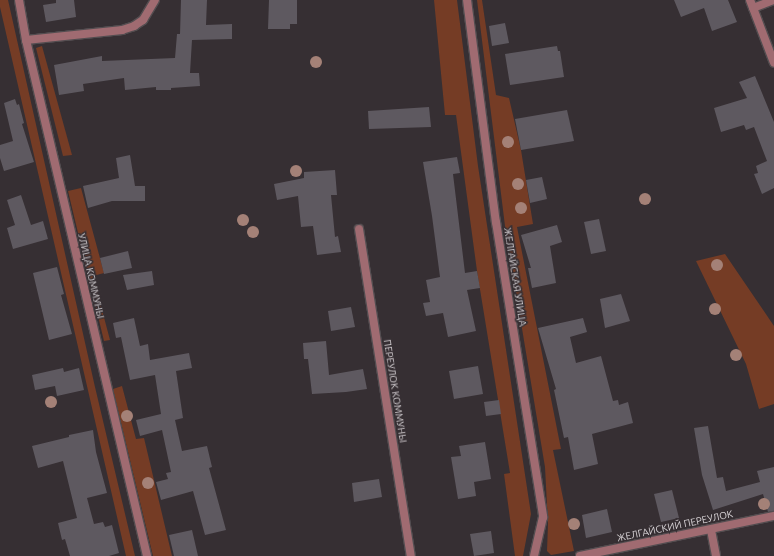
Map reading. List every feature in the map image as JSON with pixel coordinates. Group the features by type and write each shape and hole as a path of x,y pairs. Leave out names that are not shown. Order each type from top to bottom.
{"street":[{"name":"УЛИЦА КОММУНЫ","path":"19,0 26,40 146,556"},
{"path":"26,40 122,30 134,26 143,20 155,0"},
{"name":"ЖЕЛГАЙСКАЯ УЛИЦА","path":"467,0 496,222 543,517 534,556"},
{"path":"774,0 752,4 774,63"},
{"name":"ПЕРЕУЛОК КОММУНЫ","path":"359,229 411,556"},
{"name":"ЖЕЛГАЙСКИЙ ПЕРЕУЛОК","path":"580,556 774,516"},
{"path":"711,530 716,556"}],"shaded area":[{"path":"0,0 8,0 95,387 135,556 126,556 0,7"},
{"path":"434,0 457,0 478,166 531,514 523,556 515,556 504,474 510,473 477,271 456,115 445,115"},
{"path":"477,0 482,0 496,95 509,98 521,150 533,224 517,227 561,449 553,450 574,551 551,555 547,551 548,524 545,467 505,226"},
{"path":"42,46 72,155 63,156 36,48"},
{"path":"81,188 104,273 93,276 110,340 104,341 68,191"},
{"path":"725,254 774,326 774,404 759,409 746,364 696,261"},
{"path":"122,386 136,439 144,438 172,556 153,556 113,389"}],"building":[{"path":"56,0 74,0 76,17 46,22 43,5 56,3"},
{"path":"181,0 207,0 206,25 232,24 232,39 192,40 190,73 199,73 200,86 171,88 171,90 156,90 156,87 125,90 124,78 83,84 84,91 59,95 54,65 102,56 102,61 175,58 177,34 180,34"},
{"path":"269,0 297,0 297,24 290,24 290,29 268,29"},
{"path":"674,0 728,0 737,22 712,31 704,8 681,17"},
{"path":"505,23 509,43 492,46 489,26"},
{"path":"557,46 558,51 560,51 564,77 510,85 505,54"},
{"path":"755,76 774,122 774,188 762,194 754,174 758,173 756,166 767,161 754,127 746,130 744,125 721,132 714,108 747,98 739,82"},
{"path":"15,99 17,105 19,104 24,123 22,124 34,162 4,171 0,158 0,145 13,141 4,103"},
{"path":"429,107 431,127 369,129 368,111"},
{"path":"567,110 574,141 521,150 515,119"},
{"path":"130,155 135,186 145,186 145,201 112,201 88,208 83,186 119,178 116,158"},
{"path":"457,157 460,173 453,174 465,273 477,271 480,288 467,290 476,331 448,337 443,313 426,316 423,303 430,302 426,280 440,277 423,162"},
{"path":"335,170 337,195 331,195 335,237 338,236 341,252 317,255 313,226 301,227 298,196 277,200 274,184 304,178 304,172"},
{"path":"542,177 547,199 530,203 526,180"},
{"path":"21,195 31,225 43,221 48,239 13,249 7,228 15,225 7,200"},
{"path":"599,219 606,251 591,254 584,222"},
{"path":"557,225 562,242 550,246 556,283 532,288 528,268 531,268 521,235"},
{"path":"128,251 132,268 104,274 100,258"},
{"path":"57,267 64,294 61,295 72,334 49,340 33,273"},
{"path":"152,271 154,285 127,290 123,275"},
{"path":"621,294 630,321 605,328 600,299"},
{"path":"351,307 355,327 331,331 328,311"},
{"path":"134,318 140,346 148,344 150,360 189,353 192,368 176,371 183,418 175,420 182,451 207,446 212,467 209,468 226,530 205,535 193,491 161,500 156,482 168,479 166,473 171,472 162,430 140,436 136,420 161,414 155,375 130,380 121,337 116,338 113,323"},
{"path":"583,318 587,332 570,337 576,363 601,356 613,401 618,400 619,405 628,402 633,423 592,434 598,464 574,470 568,437 564,438 554,390 556,389 538,328"},
{"path":"326,341 329,375 363,369 367,389 312,394 308,359 304,359 303,343"},
{"path":"478,366 483,394 454,399 449,371"},
{"path":"63,368 64,372 79,368 84,390 57,396 55,386 35,390 32,375"},
{"path":"499,400 501,414 486,416 484,402"},
{"path":"708,426 717,478 723,477 726,491 760,482 757,471 774,467 774,511 768,512 763,494 713,510 702,475 694,428"},
{"path":"93,430 96,452 107,493 87,498 94,524 103,522 105,527 112,525 119,553 109,556 70,556 65,539 62,540 58,523 77,518 63,461 38,468 32,446 69,437 69,435"},
{"path":"485,442 491,479 474,482 476,496 458,499 451,457 461,456 459,446"},
{"path":"379,479 382,497 354,502 352,483"},
{"path":"672,490 679,518 661,522 654,494"},
{"path":"607,509 612,532 586,538 582,515"},
{"path":"192,530 198,556 174,556 169,535"},
{"path":"491,531 494,553 474,556 470,534"}]}
